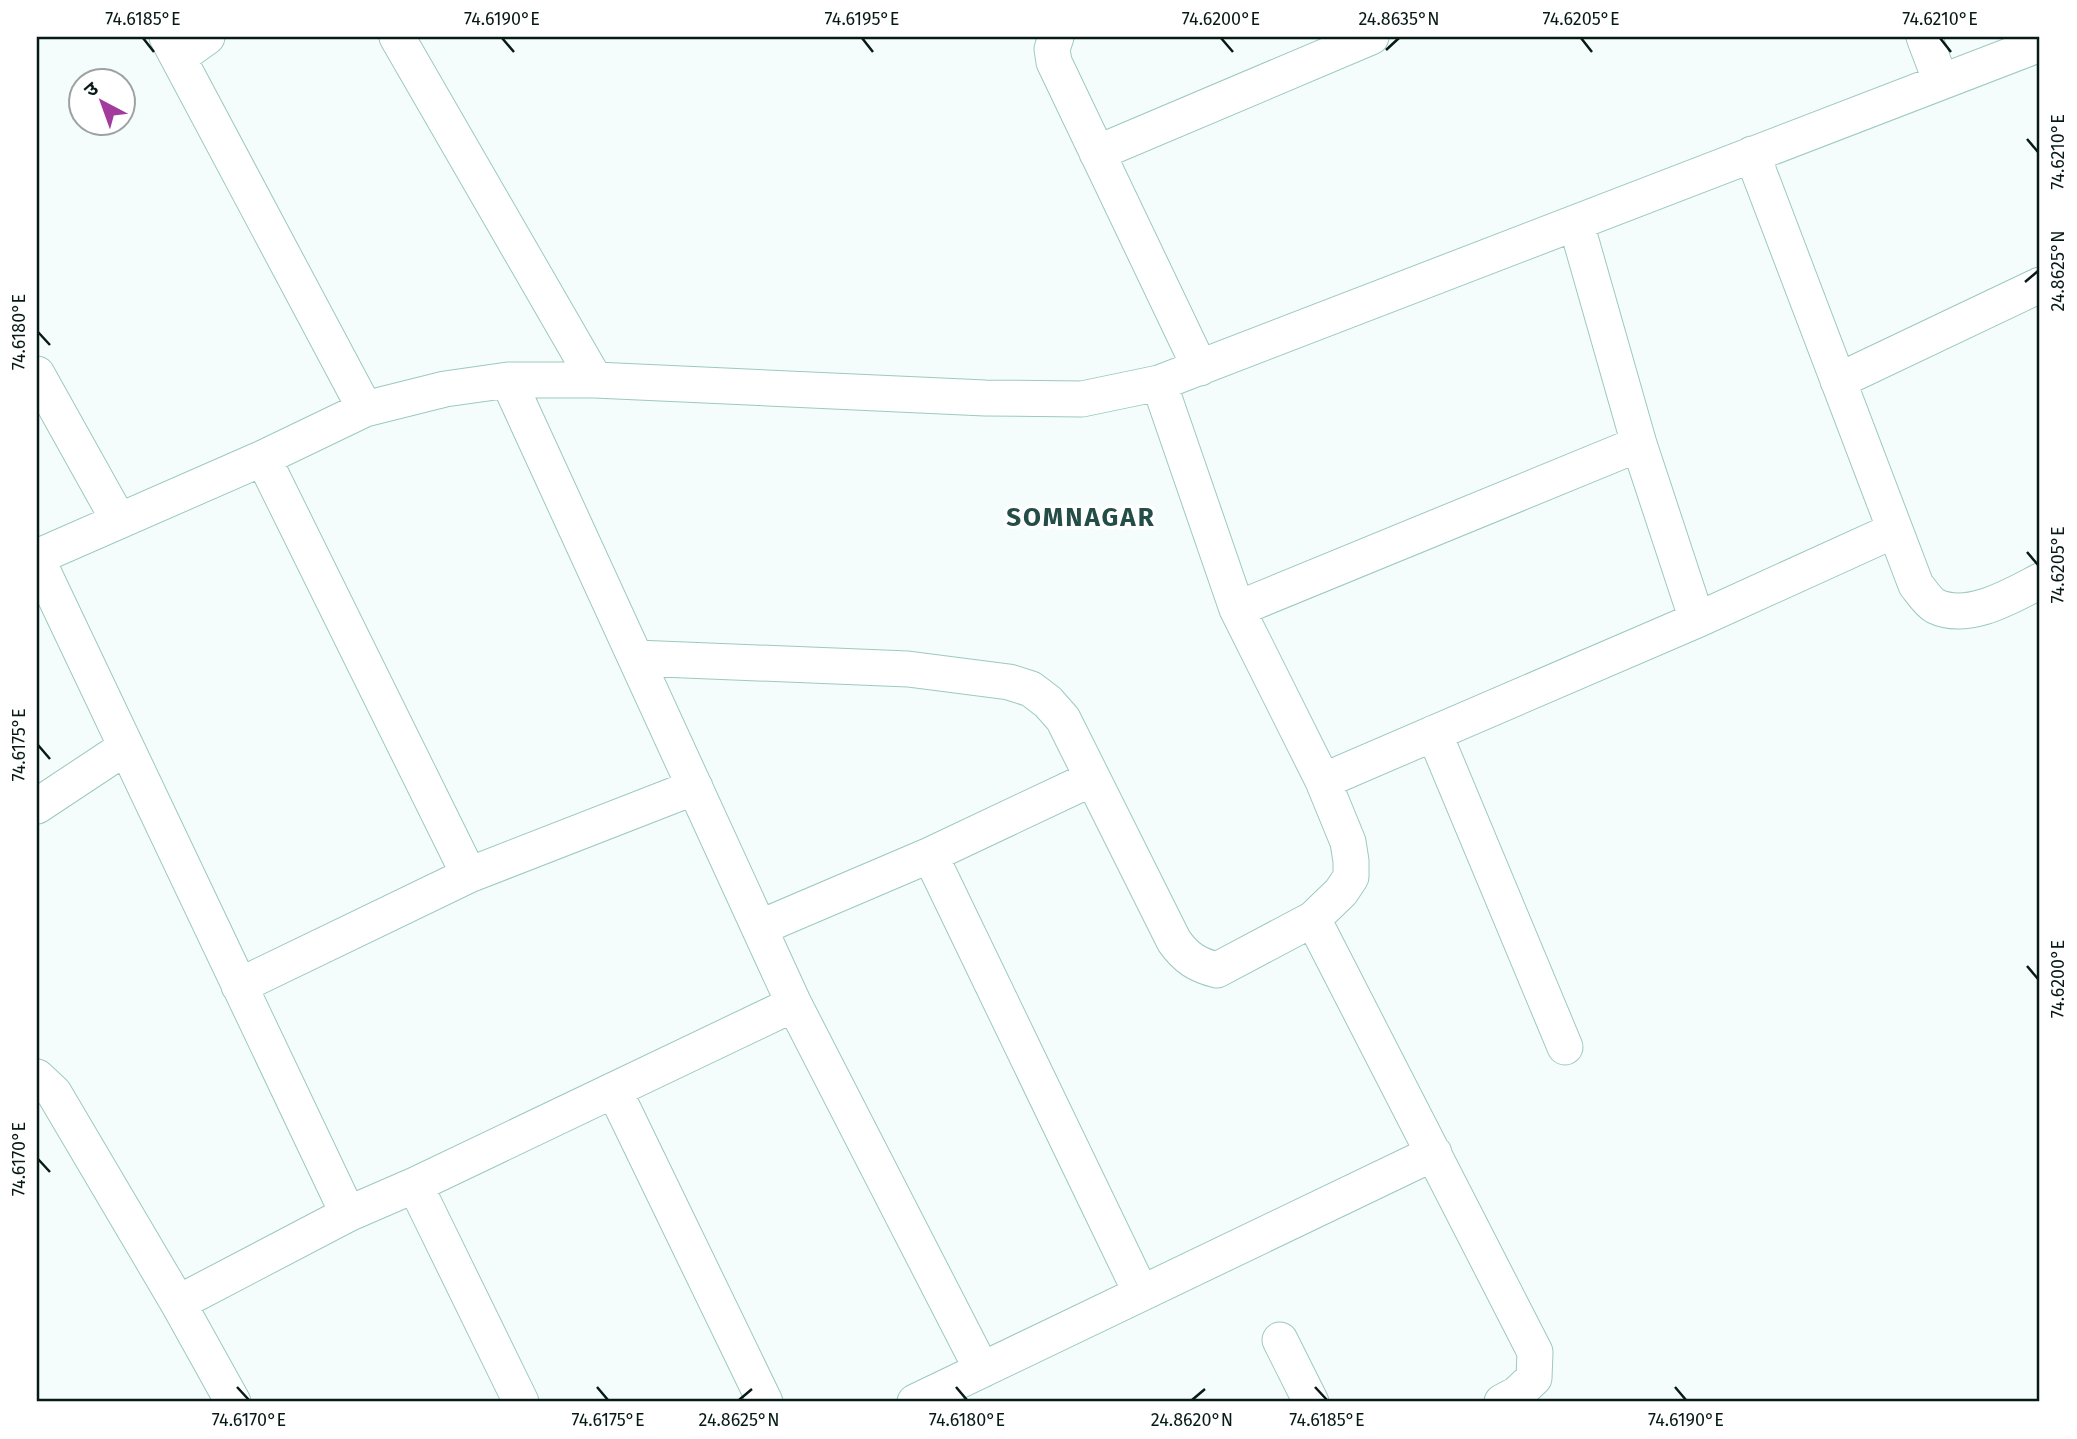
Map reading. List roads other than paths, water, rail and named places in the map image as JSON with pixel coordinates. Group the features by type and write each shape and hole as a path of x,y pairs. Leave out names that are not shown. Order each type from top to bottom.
{"street":[{"path":"207,37 173,47 365,409"},
{"path":"397,37 595,380"},
{"path":"1056,37 1052,50 1054,62 1200,368"},
{"path":"1097,153 1371,37"},
{"path":"1924,37 1941,82"},
{"path":"348,1214 37,558 263,458 365,409 445,389 508,380 595,380 971,398 1082,399 1159,383 2040,44"},
{"path":"1752,155 1916,586 1934,605 1957,610 1993,605 2040,581"},
{"path":"1576,223 1639,444 1697,620"},
{"path":"1838,381 2040,285"},
{"path":"37,374 119,521"},
{"path":"508,380 794,1004 982,1370"},
{"path":"636,657 908,669 1009,682 1031,689 1048,702 1063,719 1174,941 1185,957 1201,966 1217,970 1313,919 1341,892 1351,877 1348,842 1324,780 1237,609 1159,383"},
{"path":"1237,609 1639,444"},
{"path":"263,458 469,875"},
{"path":"1324,780 1697,620 1895,530"},
{"path":"1434,733 1565,1047"},
{"path":"37,806 126,747"},
{"path":"760,928 930,855 1091,779"},
{"path":"239,986 469,875 695,787"},
{"path":"930,855 1141,1293"},
{"path":"1313,919 1535,1352 1534,1378 1517,1394 1502,1402"},
{"path":"178,1303 348,1214 415,1185 794,1004"},
{"path":"37,1077 54,1093 233,1402"},
{"path":"614,1090 765,1402"},
{"path":"915,1402 1434,1153"},
{"path":"415,1185 521,1402"},
{"path":"1280,1339 1311,1402"}],"district":[{"name":"SOMNAGAR","path":"1081,517"}]}
